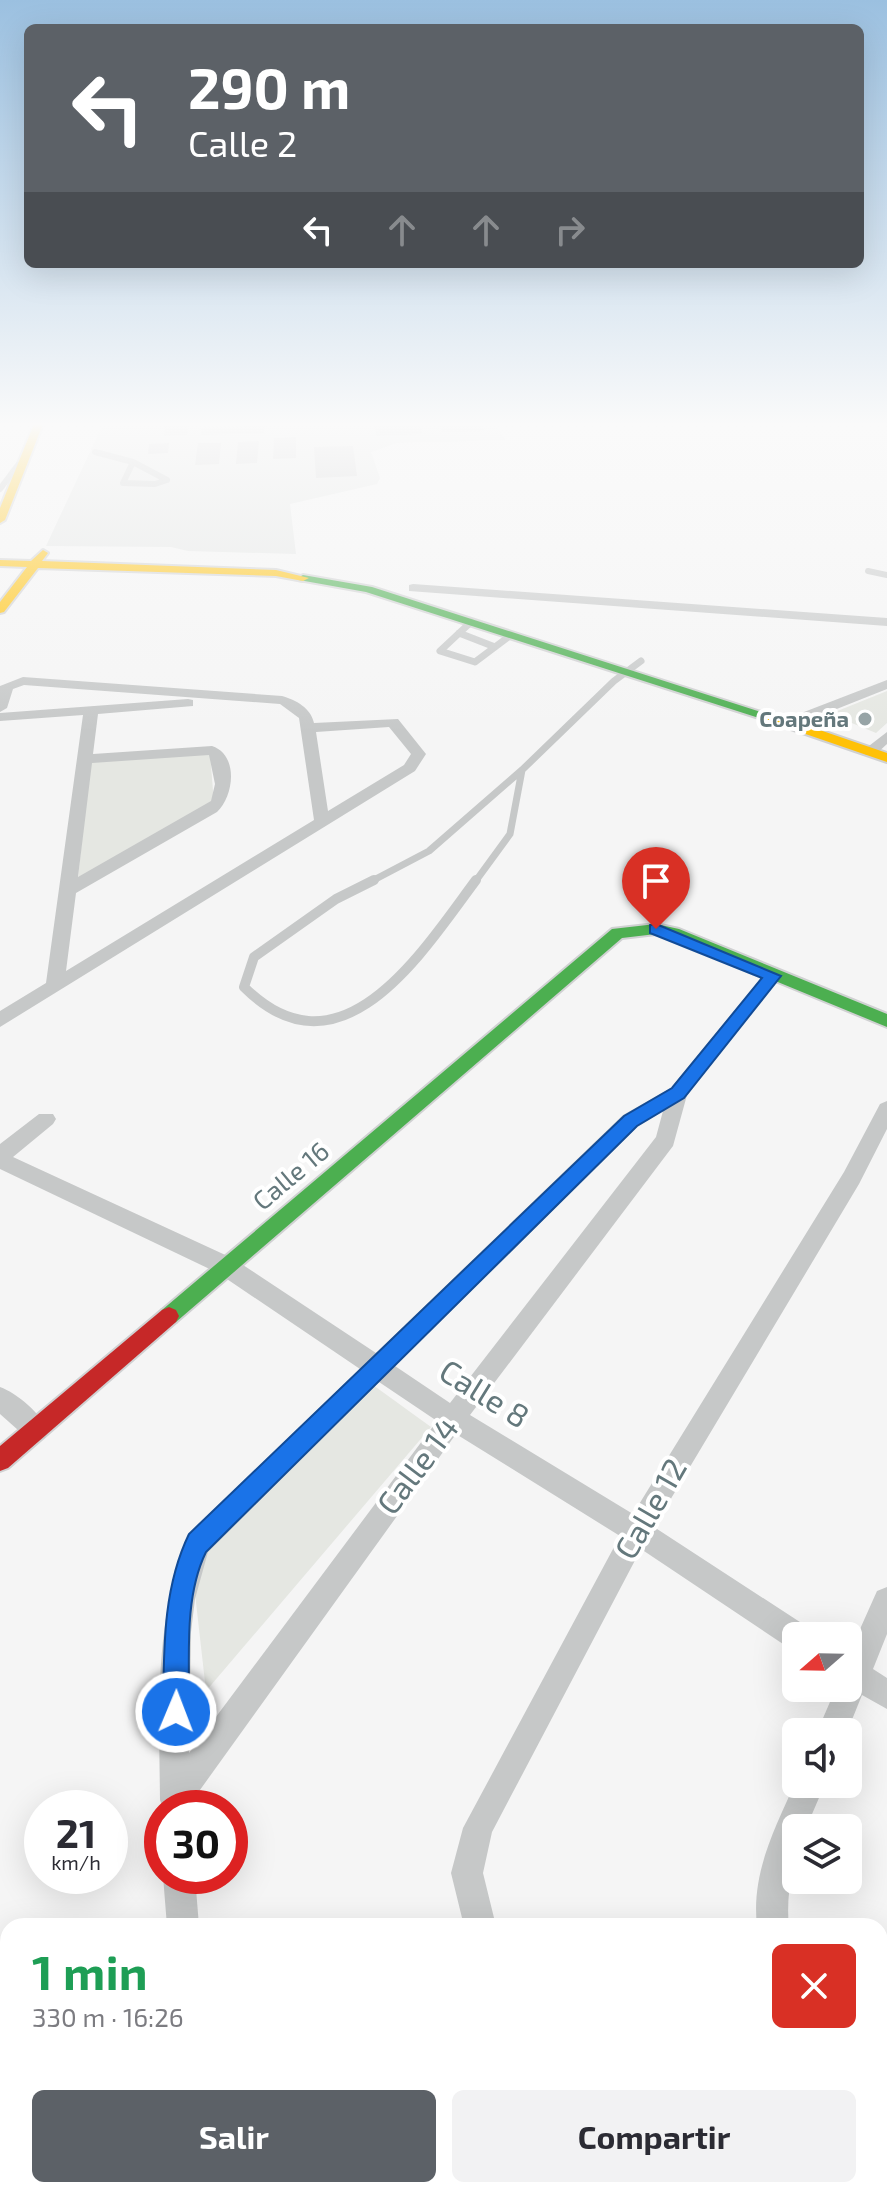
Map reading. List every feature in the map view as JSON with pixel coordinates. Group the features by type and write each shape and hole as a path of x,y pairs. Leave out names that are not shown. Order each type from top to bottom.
{"main road":[{"path":"0,552 40,559"},
{"path":"0,610 40,559"},
{"path":"0,563 40,559 283,563 410,594 882,746"},
{"path":"410,594 465,627 635,665"},
{"name":"Calle 16","path":"0,1460 618,933 656,929 673,933 772,976"},
{"path":"772,976 887,1021"}],"street":[{"path":"410,594 887,622"},
{"path":"0,708 7,686 23,681 282,700 294,705 306,717 322,822"},
{"path":"803,720 887,684"},
{"path":"0,717 259,698"},
{"path":"55,987 91,710"},
{"path":"0,1020 410,768 419,754 393,722 306,728"},
{"path":"68,890 211,809 220,803 224,788 218,755 212,750 85,759"},
{"name":"Calle 14","path":"175,1790 177,1627 187,1564 198,1543 630,1121 678,1093 772,976"},
{"name":"Calle 14","path":"184,1790 454,1419 666,1140 678,1093"},
{"name":"Calle 12","path":"478,1918 467,1873 478,1828 637,1531 852,1178 887,1109"},
{"path":"0,1158 46,1119"},
{"name":"Calle 8","path":"0,1158 226,1266 454,1419 637,1531 782,1627"},
{"path":"0,1398 36,1430"},
{"path":"862,1652 887,1601"},
{"path":"862,1679 887,1695"},
{"path":"771,1918 769,1909 779,1858 804,1798"},
{"path":"180,1894 182,1918"}],"lane":[{"path":"868,571 887,575"},
{"path":"495,647 465,627 440,651 475,662 495,647 511,635"},
{"path":"522,770 510,834 420,955 374,1002 346,1016 312,1021 264,1007 244,987 254,957 336,899 429,851 635,665"}],"shaded area":[{"path":"55,527 293,527 296,554 188,551 171,547 46,546"},
{"path":"887,691 887,723 876,733 830,714"},
{"path":"210,753 214,803 78,879 90,761"},
{"path":"373,1385 431,1427 206,1691 192,1567"}],"traffic: fast":[{"path":"303,578 368,589 764,715"},
{"path":"169,1316 618,933 656,929 673,933 887,1021"}],"traffic: slow":[{"path":"0,610 43,553"},
{"path":"0,563 276,573 303,578"},
{"path":"764,715 887,758"}],"traffic: jam":[{"path":"0,1460 169,1316"}],"place":[{"name":"Coapeña","path":"865,719"}],"route":[{"path":"176,1712 177,1627 187,1564 198,1543 630,1121 678,1093 772,976 689,939 656,929"}]}
